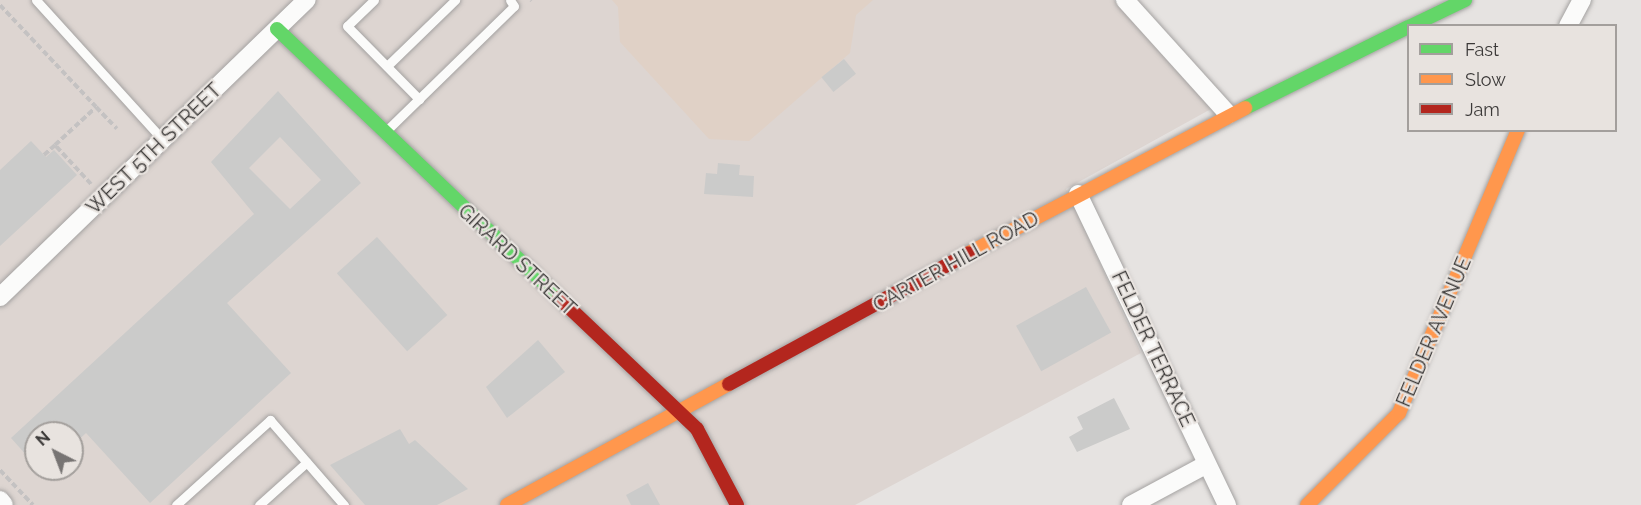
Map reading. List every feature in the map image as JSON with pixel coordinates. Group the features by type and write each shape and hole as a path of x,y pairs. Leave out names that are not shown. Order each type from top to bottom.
{"street":[{"name":"WEST 5TH STREET","path":"0,297 307,0"},
{"path":"1125,0 1228,114"},
{"name":"CARTER HILL ROAD","path":"1414,24 1465,0"},
{"path":"1569,24 1582,0"},
{"name":"CARTER HILL ROAD","path":"507,505 1228,114 1407,27"},
{"name":"GIRARD STREET","path":"277,29 383,134 697,429 737,505"},
{"name":"FELDER AVENUE","path":"1307,505 1381,437 1404,405 1517,132"},
{"name":"FELDER TERRACE","path":"1078,194 1227,505"},
{"path":"1131,505 1207,464"},
{"path":"0,500 4,505"}],"lane":[{"path":"36,0 163,140"},
{"path":"374,0 348,26 418,99"},
{"path":"387,66 455,0"},
{"path":"383,134 514,6 510,0"},
{"path":"176,505 270,420 344,505"},
{"path":"259,505 307,462"}],"path":[{"path":"0,5 117,129"},
{"path":"44,155 96,107"},
{"path":"55,145 91,184"},
{"path":"0,470 33,505"}],"shaded area":[{"path":"0,0 1114,0 1211,109 1066,189 1141,353 855,505 0,505"},
{"path":"612,0 873,0 856,15 850,53 749,141 709,139 620,42 618,7"}],"building":[{"path":"844,59 856,74 833,92 821,77"},
{"path":"278,91 361,183 227,303 291,373 150,503 86,433 84,435 84,421 29,421 254,214 211,162","holes":["280,137 321,180 290,209 249,168"]},
{"path":"31,141 46,157 54,150 77,175 0,246 0,170"},
{"path":"718,163 740,165 739,175 754,176 753,197 704,194 706,173 717,174"},
{"path":"377,237 447,315 407,351 337,273"},
{"path":"1086,287 1111,332 1041,371 1016,326"},
{"path":"538,340 565,372 507,418 486,387"},
{"path":"1114,398 1130,429 1077,452 1069,437 1083,429 1077,417"},
{"path":"24,426 24,453 11,438"},
{"path":"400,429 409,444 415,440 468,489 437,505 365,505 330,465"},
{"path":"648,483 660,505 631,505 626,495"}],"traffic: fast":[{"path":"1415,24 1465,0"},
{"path":"1245,108 1407,27"},
{"path":"277,29 559,298"}],"traffic: slow":[{"path":"969,253 1245,108"},
{"path":"1307,505 1399,413 1517,132"},
{"path":"507,505 729,384"}],"traffic: jam":[{"path":"729,384 969,253"},
{"path":"559,298 697,429 737,505"}]}
